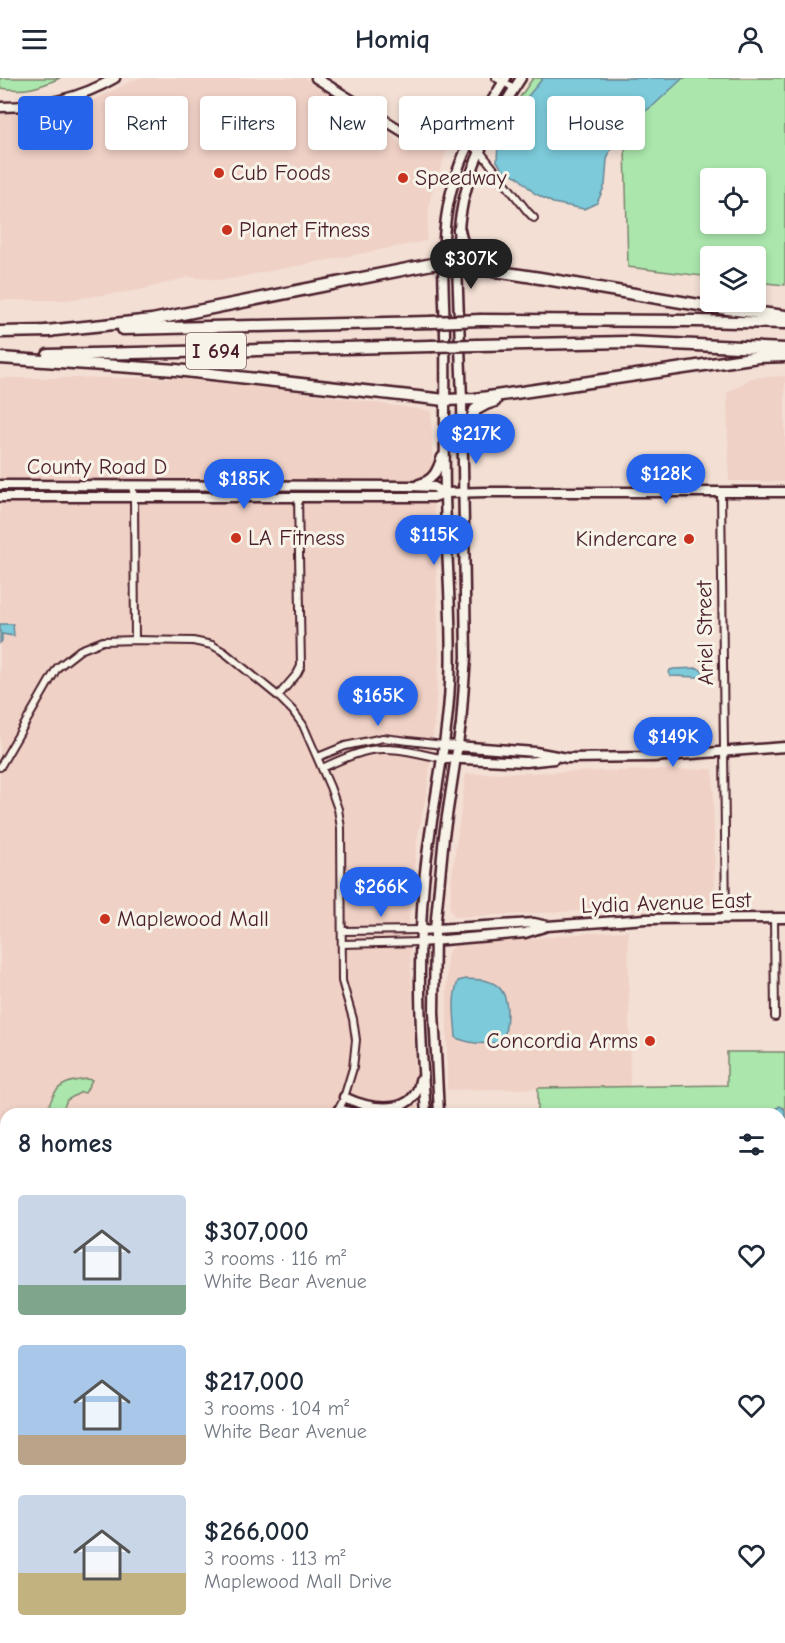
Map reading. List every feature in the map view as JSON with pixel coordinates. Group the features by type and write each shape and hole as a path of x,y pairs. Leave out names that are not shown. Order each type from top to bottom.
{"highway":[{"path":"459,230 465,249 473,258 483,263 546,274 616,291"},
{"path":"46,331 152,320 442,263 711,307 785,316"},
{"name":"I 694","path":"0,332 481,320 673,320 785,323"},
{"name":"I 694","path":"0,357 628,342 785,349"},
{"path":"0,357 176,370 462,400 748,358 785,356"},
{"path":"463,438 475,410 486,404 530,391"}],"street":[{"path":"0,107 26,107 60,101 115,78"},
{"path":"316,78 399,129"},
{"path":"509,96 520,78"},
{"path":"493,96 502,79 514,88"},
{"path":"426,1108 419,1009 420,930 429,838 448,710 450,663 442,263 445,222 451,190 465,150"},
{"path":"479,150 534,218"},
{"path":"439,1108 434,1012 435,929 444,836 464,701 466,657 463,438 457,265 464,196 479,150"},
{"path":"410,486 424,483 433,477 444,450"},
{"name":"County Road D","path":"0,485 410,486 434,487 445,493"},
{"path":"132,485 135,640"},
{"name":"Ariel Street","path":"721,492 726,919"},
{"name":"County Road D","path":"0,497 434,497 445,493 785,492"},
{"path":"278,696 297,674 300,666 298,497"},
{"path":"0,767 57,668 70,657 103,641 193,641 212,645 225,652 293,711 303,725 318,757 338,809 341,828 342,981 353,1019 356,1040 353,1068 340,1108"},
{"path":"318,757 345,746 384,738 458,747 535,752 560,758"},
{"path":"322,768 352,755 372,750 392,749 441,758 534,762 560,758 653,757 785,747"},
{"path":"774,918 775,1017"},
{"name":"Lydia Avenue East","path":"420,930 534,924 547,926 646,919 785,918"},
{"name":"Lydia Avenue East","path":"420,942 525,933 547,926"},
{"path":"342,931 420,930"},
{"path":"342,944 420,942"},
{"path":"345,1097 356,1103 379,1108 404,1104 411,1099 419,1086 422,1065"}],"shaded area":[{"path":"138,78 305,78 333,96 308,96 308,150 387,150 387,131 399,143 399,150 447,150 430,198 426,241 224,280 188,277 140,290 66,300 0,300 0,114 18,114 18,150 93,150 93,100"},
{"path":"785,376 785,482 729,481 727,393 751,378"},
{"path":"0,378 203,378 431,411 439,659 428,785 417,840 409,917 418,1108 0,1108"},
{"path":"713,769 715,904 454,916 450,908 452,875 466,774"},
{"path":"628,931 630,1087 447,1090 447,957 450,949 455,946"}],"green space":[{"path":"0,78 60,78 38,87 16,90 0,88"},
{"path":"533,78 785,78 785,285 766,283 766,246 700,246 700,276 628,267 625,150 645,150 645,96 547,96 547,146 535,146 535,96 521,96"},
{"path":"727,1052 785,1052 785,1108 538,1108 538,1088 727,1085"},
{"path":"92,1080 85,1093 81,1092 67,1100 64,1108 48,1108 55,1092 70,1082"}],"water":[{"path":"543,78 683,78 645,111 645,96 547,96 547,150 610,150 605,185 597,203 584,209 553,203 534,193 518,177 502,169 497,161 498,150 535,150 535,96 528,96"},
{"path":"0,624 13,624 14,636 2,634 0,643"},
{"path":"698,668 703,674 699,677 670,676 669,673 673,669"},
{"path":"466,979 490,982 502,992 507,1007 504,1040 480,1044 456,1038 455,995 458,981"}],"place":[{"name":"Cub Foods","path":"219,173"},
{"name":"Speedway","path":"403,178"},
{"name":"Planet Fitness","path":"227,230"},
{"name":"LA Fitness","path":"236,538"},
{"name":"Kindercare","path":"689,539"},
{"name":"Maplewood Mall","path":"105,919"},
{"name":"Concordia Arms","path":"650,1041"}]}
